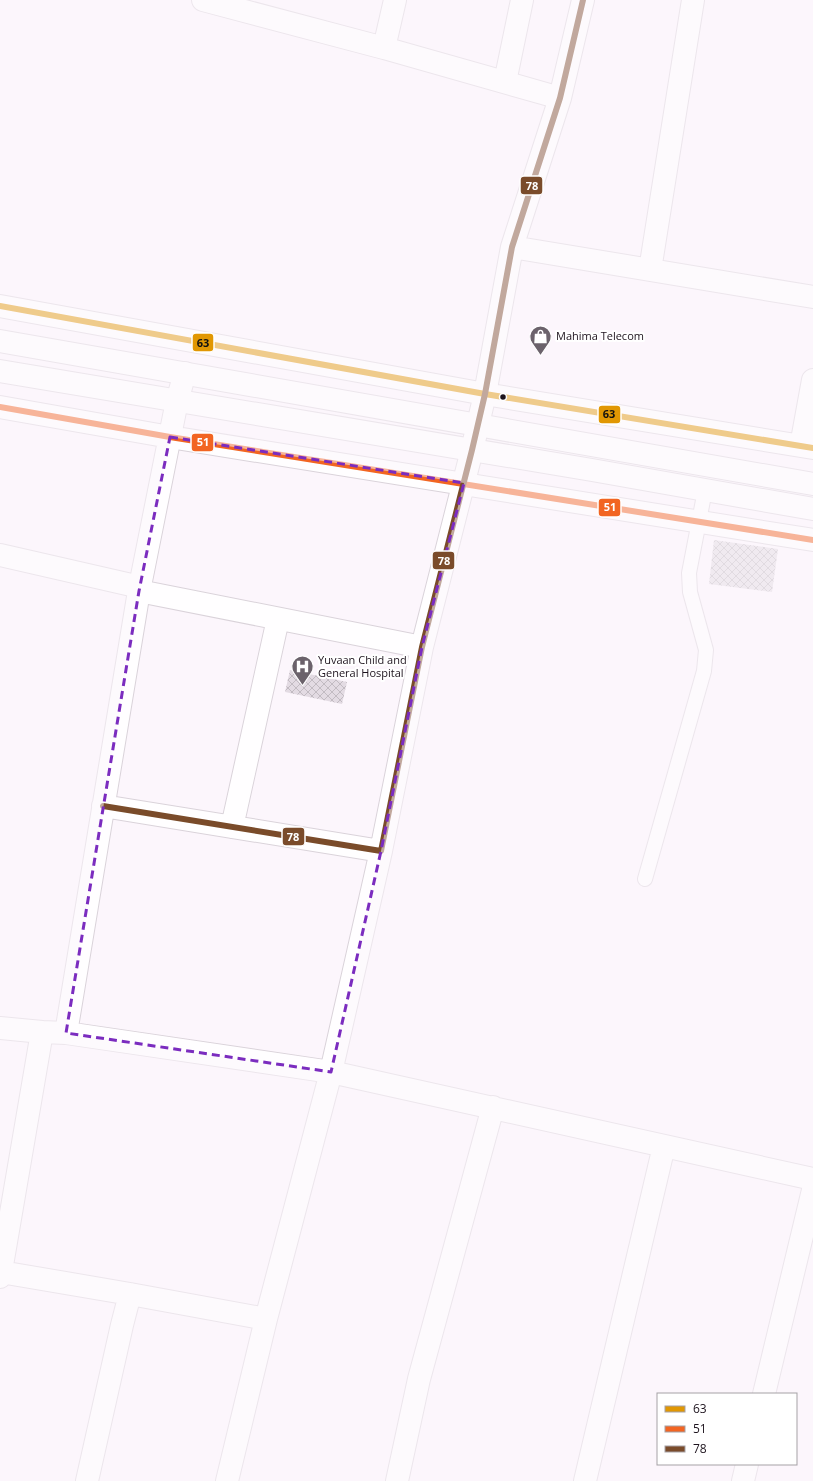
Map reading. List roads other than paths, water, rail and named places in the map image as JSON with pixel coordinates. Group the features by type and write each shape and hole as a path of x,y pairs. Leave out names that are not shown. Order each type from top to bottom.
{"street":[{"path":"203,0 266,8 384,48 560,98"},
{"path":"384,48 395,0"},
{"path":"505,82 522,0"},
{"path":"227,1481 266,1319 331,1072 381,851 422,646 464,484 485,394 512,247 560,98 582,0"},
{"path":"650,270 693,0"},
{"path":"512,247 813,297"},
{"path":"0,306 485,394 807,447 813,380"},
{"path":"0,341 813,484"},
{"path":"0,371 813,509"},
{"path":"66,1033 139,589 170,437 186,373"},
{"path":"0,407 170,437 813,540"},
{"path":"0,555 139,589 278,619 422,646"},
{"path":"232,827 278,619"},
{"path":"103,806 381,851"},
{"path":"0,1028 66,1033 331,1072 813,1179"},
{"path":"42,1032 0,1274 130,1294 266,1319"},
{"path":"397,1481 419,1379 493,1107"},
{"path":"585,1481 664,1146"},
{"path":"764,1393 813,1190"},
{"path":"87,1481 130,1294"},
{"path":"743,1481 747,1465"}],"lane":[{"path":"645,879 704,671 706,650 690,592 689,573 705,490"}],"place":[{"name":"Mahima Telecom","path":"540,356"},
{"name":"Yuvaan Child and General Hospital","path":"302,686"}]}
